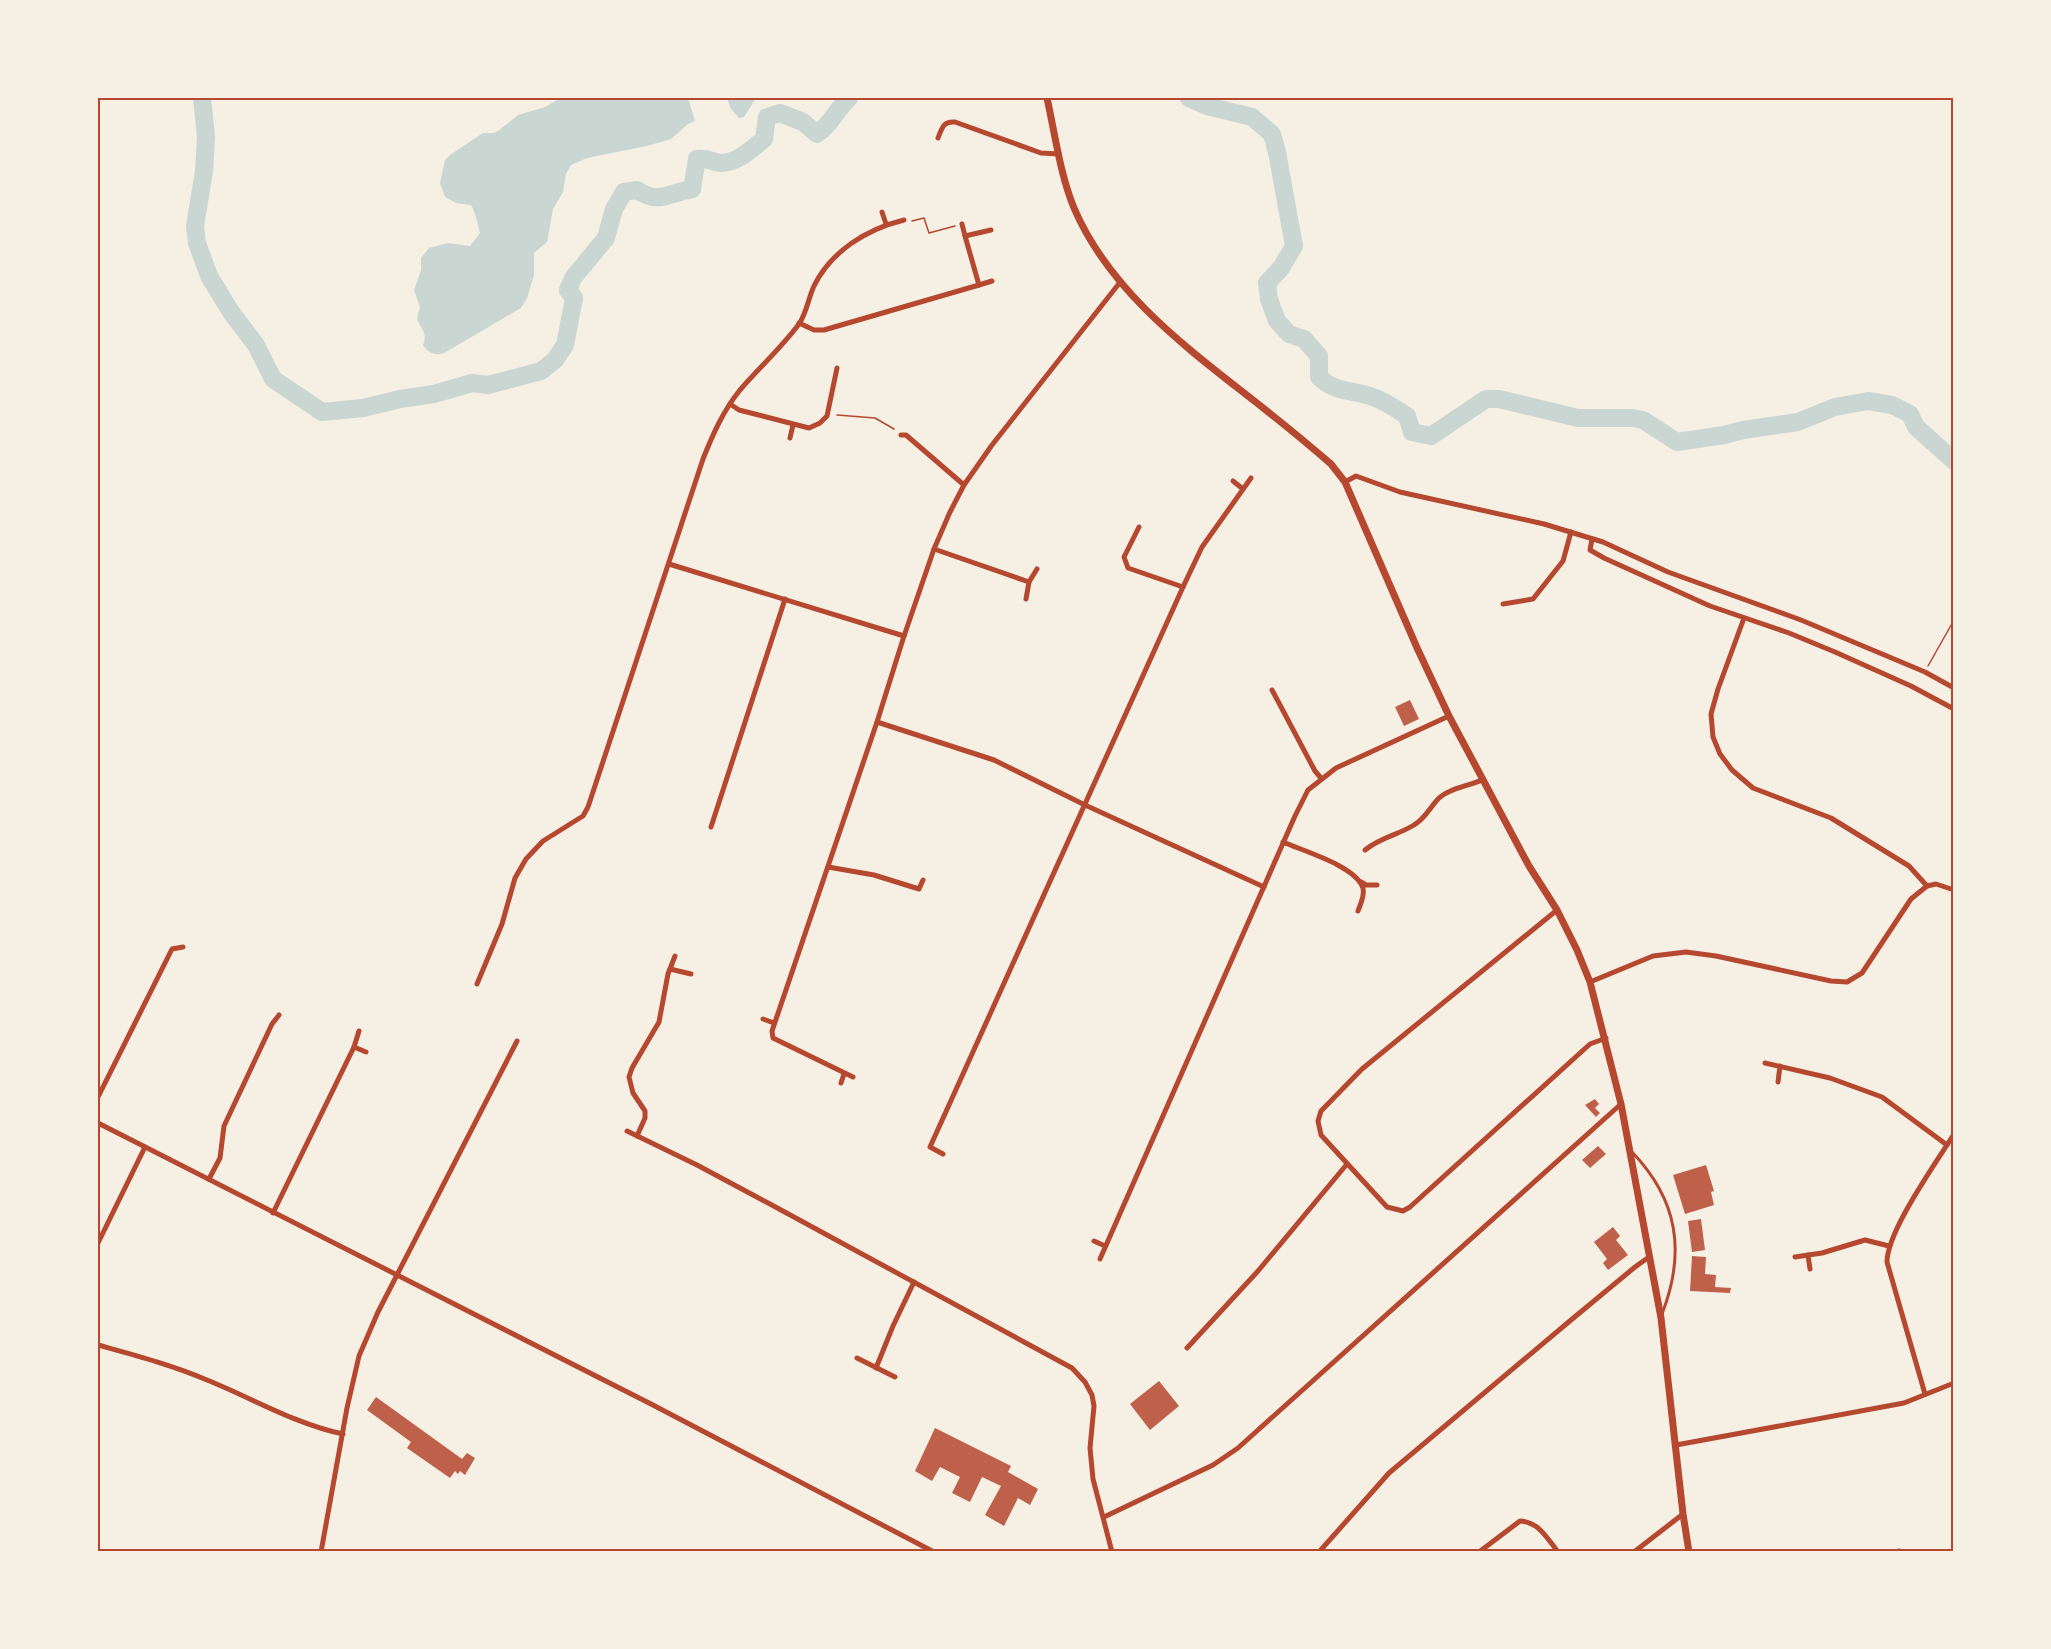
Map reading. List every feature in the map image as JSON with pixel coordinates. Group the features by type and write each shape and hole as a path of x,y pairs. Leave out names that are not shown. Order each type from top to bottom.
{"street":[{"path":"1047,98 1074,208 1108,267 1159,323 1331,464 1345,482 1449,716 1577,950 1590,982 1621,1104 1660,1318 1689,1551"},
{"path":"938,138 943,125 948,122 1041,153 1059,154"},
{"path":"882,212 886,224"},
{"path":"477,984 502,924 515,878 526,859 543,841 583,816 588,807 714,431 730,404 799,324 807,310 814,287 828,264 853,241 886,224 904,220"},
{"path":"962,224 979,285"},
{"path":"965,236 991,230"},
{"path":"799,324 814,330 824,330 992,281"},
{"path":"853,1077 773,1038 772,1031 904,636 934,549 964,485 992,445 1121,281"},
{"path":"730,404 738,410 809,428 820,423 827,416 837,368"},
{"path":"790,438 793,425"},
{"path":"901,435 906,435 964,485"},
{"path":"1345,482 1356,476 1400,492 1544,524 1592,538 1668,572 1801,620 1925,672 1953,688"},
{"path":"943,1154 930,1147 1183,586 1202,547 1251,478"},
{"path":"1233,481 1243,489"},
{"path":"1140,527 1124,557 1128,568 1183,586"},
{"path":"1503,604 1533,599 1563,561 1572,532"},
{"path":"1592,538 1590,550 1604,558 1673,590 1835,652 1911,686 1953,709"},
{"path":"934,549 1029,582"},
{"path":"669,564 904,636"},
{"path":"1026,599 1029,582 1037,569"},
{"path":"711,827 785,599"},
{"path":"1744,618 1711,714 1713,737 1720,754 1732,770 1753,788 1830,818 1909,866 1927,886"},
{"path":"1272,690 1315,771 1321,778"},
{"path":"1100,1259 1308,790 1335,768 1449,716"},
{"path":"877,722 994,760 1085,805 1264,887"},
{"path":"1365,850 1376,842 1410,828 1446,794 1482,780"},
{"path":"1283,842 1336,864 1366,885 1377,885"},
{"path":"828,867 874,874 919,889 923,880"},
{"path":"1357,879 1363,889 1358,911"},
{"path":"1590,982 1653,956 1686,952 1716,956 1831,981 1847,982 1862,973 1911,899 1927,886 1936,884 1953,890"},
{"path":"1557,910 1362,1069 1321,1111 1318,1121 1321,1135 1387,1207 1403,1211 1590,1044 1606,1038"},
{"path":"98,1097 172,949 183,947"},
{"path":"638,1136 645,1118 645,1111 633,1093 629,1077 659,1022 675,956"},
{"path":"670,969 691,974"},
{"path":"209,1179 220,1158 224,1126 279,1015"},
{"path":"763,1019 774,1023"},
{"path":"273,1213 354,1047 359,1031"},
{"path":"321,1551 359,1356 378,1312 517,1041"},
{"path":"354,1047 366,1052"},
{"path":"1765,1063 1854,1086 1882,1097 1947,1145"},
{"path":"1778,1082 1780,1066"},
{"path":"841,1083 844,1074"},
{"path":"1104,1517 1213,1465 1238,1448 1621,1104"},
{"path":"98,1123 651,1404 934,1551"},
{"path":"627,1131 697,1165 1072,1368 1085,1382 1092,1395 1094,1406 1090,1448 1093,1479 1112,1551"},
{"path":"1926,1394 1887,1262 1889,1246 1912,1200 1953,1134"},
{"path":"98,1243 145,1147"},
{"path":"1187,1348 1258,1271 1347,1164"},
{"path":"1795,1257 1865,1240 1889,1246"},
{"path":"1094,1241 1105,1245"},
{"path":"1808,1255 1810,1269"},
{"path":"1319,1551 1389,1473 1649,1257"},
{"path":"876,1368 914,1282"},
{"path":"98,1346 193,1374 297,1419 343,1434"},
{"path":"857,1358 895,1377"},
{"path":"1676,1445 1904,1403 1953,1383"},
{"path":"1634,1551 1683,1514"},
{"path":"1479,1551 1520,1521 1530,1521 1539,1527 1558,1551"}],"lane":[{"path":"1628,1148 1644,1164 1660,1189 1669,1208 1675,1232 1675,1267 1660,1318"}],"path":[{"path":"904,220 906,223 924,218 929,233 962,224"},
{"path":"827,416 855,415 875,418 901,435"},
{"path":"1925,672 1953,620"}],"shaded area":[{"path":"561,98 688,98 695,121 671,139 587,158 571,165 566,174 563,192 553,209 547,242 534,253 534,275 527,298 521,308 444,353 429,352 423,345 424,334 417,319 420,307 414,290 421,270 421,258 429,248 448,243 470,246 480,233 471,205 456,203 445,197 440,183 445,160 483,133 494,133 518,115 545,107"},
{"path":"727,98 756,98 744,117 739,118 731,109"}],"building":[{"path":"1410,700 1419,719 1404,726 1395,707"},
{"path":"1595,1099 1599,1104 1595,1108 1600,1113 1596,1117 1585,1105"},
{"path":"1598,1146 1606,1154 1590,1168 1582,1160"},
{"path":"1706,1165 1714,1191 1711,1192 1714,1205 1685,1214 1673,1175"},
{"path":"1701,1219 1705,1250 1692,1252 1688,1221"},
{"path":"1613,1227 1620,1236 1616,1240 1628,1255 1608,1270 1603,1263 1607,1259 1594,1242"},
{"path":"1692,1256 1706,1257 1705,1274 1716,1275 1715,1287 1731,1288 1730,1293 1690,1291"},
{"path":"1159,1381 1179,1406 1150,1430 1130,1404"},
{"path":"376,1397 462,1459 467,1453 475,1458 465,1475 460,1471 458,1474 455,1471 450,1478 407,1448 411,1442 367,1410"},
{"path":"935,1428 1011,1466 1008,1472 1038,1489 1030,1505 1018,1498 1004,1526 985,1515 1001,1486 982,1477 970,1502 952,1493 960,1477 940,1467 932,1481 915,1471"}],"waterway":[{"path":"202,98 206,137 204,171 195,226 197,243 209,276 231,312 256,345 273,379 322,412 363,408 434,394 472,383 488,385 541,371 555,360 565,345 574,298 568,290 573,278 606,238 614,209 624,192 637,190 652,197 664,197 692,189 697,159 721,163 739,158 764,139 767,117 780,113 803,122 817,134 849,98"},
{"path":"1189,98 1207,106 1252,117 1272,134 1294,246 1281,268 1267,283 1269,299 1277,321 1289,334 1304,339 1319,356 1319,377 1325,382 1338,389 1366,395 1386,403 1407,416 1412,432 1431,436 1486,399 1499,399 1578,418 1643,420 1677,442 1798,422 1835,407 1868,401 1892,405 1910,414 1916,427 1954,461"}]}
